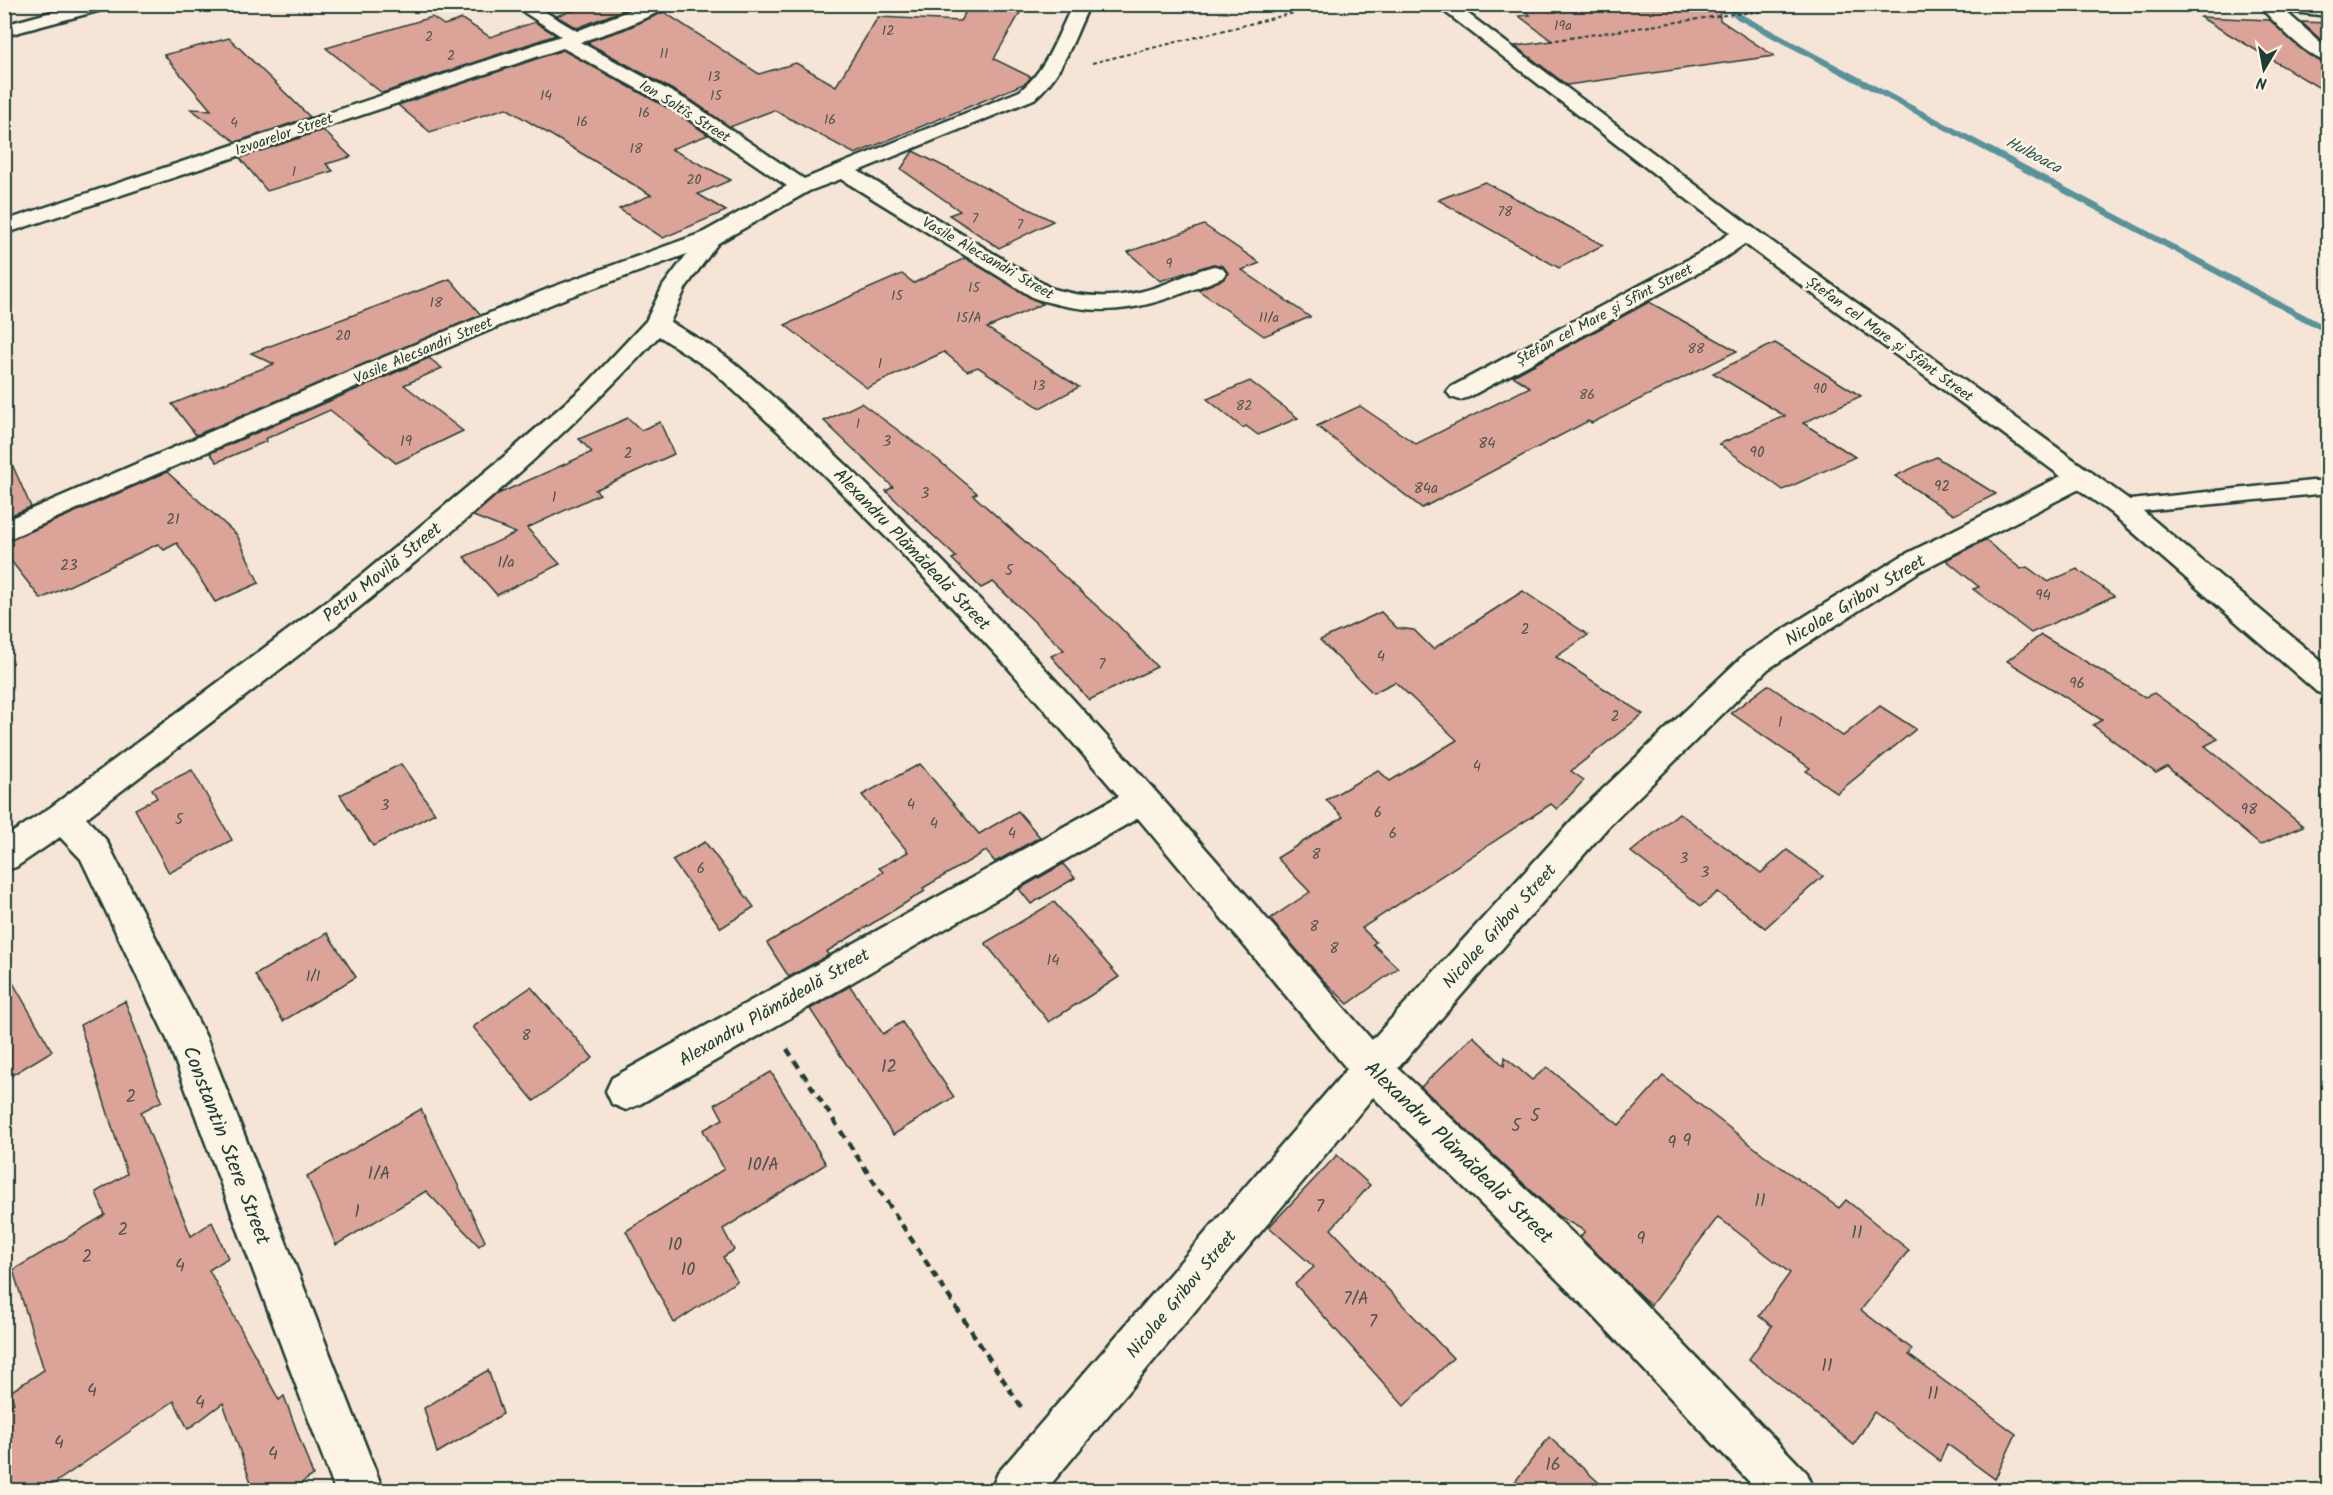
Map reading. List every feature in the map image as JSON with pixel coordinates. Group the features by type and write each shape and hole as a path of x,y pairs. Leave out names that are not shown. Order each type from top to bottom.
{"street":[{"path":"4,31 103,4"},
{"name":"Ion Soltîs Street","path":"519,4 569,39 683,106 802,187"},
{"name":"Izvoarelor Street","path":"4,228 569,39 662,4"},
{"name":"Vasile Alecsandri Street","path":"4,532 355,378 558,293 711,238 802,187 1027,95 1050,74 1082,4"},
{"name":"Ștefan cel Mare și Sfânt Street","path":"1443,4 1745,233 2121,507 2328,684"},
{"path":"2267,5 2328,11"},
{"path":"2267,5 2322,53"},
{"name":"Vasile Alecsandri Street","path":"841,170 1042,293 1060,300 1086,305 1112,306 1171,291 1214,273"},
{"name":"Ștefan cel Mare și Sfînt Street","path":"1460,392 1702,261 1745,233"},
{"name":"Petru Movilă Street","path":"4,857 63,817 373,581 517,460 595,390 657,324 675,286 711,238"},
{"name":"Alexandru Plămădeală Street","path":"657,324 723,367 895,528 1015,655 1142,799 1372,1069 1605,1295 1790,1491"},
{"name":"Nicolae Gribov Street","path":"1015,1491 1372,1069 1595,818 1757,660 1910,564 2080,477"},
{"name":"Alexandru Plămădeală Street","path":"626,1091 1142,799"},
{"name":"Constantin Stere Street","path":"63,817 94,850 186,1037 359,1491"}],"lane":[{"path":"2121,507 2328,487"}],"path":[{"path":"1050,74 1330,4"},
{"path":"1501,49 1696,18 1831,4"},
{"path":"763,1013 1049,1450"}],"building":[{"path":"592,4 639,4 577,28 556,16"},
{"path":"971,4 1025,4 994,59 1031,77 1026,83 855,154 774,110 730,127 691,100 586,42 623,30 664,12 759,74 796,63 836,86 878,17 960,21"},
{"path":"1514,4 1719,4 1720,20 1774,56 1567,85 1515,46 1552,41 1519,16 1530,15"},
{"path":"432,17 444,25 462,19 490,37 535,22 556,35 382,93 326,48"},
{"path":"2200,17 2270,20 2309,55 2328,64 2328,93"},
{"path":"2301,22 2328,23 2328,46"},
{"path":"229,38 310,117 236,142 191,109 211,110 164,55"},
{"path":"563,50 675,112 708,135 671,149 731,180 698,194 726,211 663,238 619,209 651,195 506,108 430,132 398,105"},
{"path":"323,130 351,157 326,164 333,171 267,191 240,158"},
{"path":"913,151 1053,221 999,248 949,215 960,211 901,169"},
{"path":"1485,182 1603,245 1559,268 1438,200"},
{"path":"1204,225 1260,263 1242,270 1310,317 1264,336 1198,290 1224,279 1228,273 1223,266 1213,264 1160,281 1128,252"},
{"path":"965,258 1043,304 987,328 1079,387 1040,408 978,367 967,371 944,352 867,388 785,325 902,274 914,283"},
{"path":"450,279 481,315 196,435 172,404 274,364 251,353"},
{"path":"1649,302 1737,351 1592,423 1588,421 1422,508 1317,426 1360,406 1416,444 1530,387 1513,376"},
{"path":"1775,343 1861,396 1803,423 1855,457 1783,490 1719,444 1785,416 1713,373"},
{"path":"429,358 442,368 404,385 463,431 396,463 330,410 265,439 267,441 217,462 210,453"},
{"path":"1250,381 1298,418 1258,435 1246,426 1243,428 1207,399"},
{"path":"861,403 937,459 977,493 973,495 1118,625 1157,667 1089,700 1051,656 1064,650 993,582 981,588 952,559 956,557 886,491 893,487 824,421"},
{"path":"628,418 641,430 660,422 674,454 595,490 600,494 527,528 560,564 497,595 464,557 516,533 473,516 498,494 592,452 579,439"},
{"path":"4,446 31,507 4,518"},
{"path":"1936,457 1996,494 1954,515 1895,476"},
{"path":"167,472 237,535 259,583 215,602 177,543 164,550 158,544 41,599 4,552 4,543"},
{"path":"1985,540 2021,569 2027,567 2048,582 2077,569 2114,596 2031,633 1973,589 1979,587 1946,560"},
{"path":"1523,591 1588,635 1556,657 1643,714 1571,771 1584,780 1557,809 1551,804 1362,928 1376,942 1373,944 1398,968 1348,1004 1323,980 1270,919 1310,892 1277,858 1343,817 1326,800 1378,770 1390,781 1457,740 1395,682 1373,693 1320,640 1381,612 1397,628 1414,630 1433,649"},
{"path":"2041,635 2145,697 2154,693 2218,739 2205,746 2303,826 2260,845 2167,767 2156,773 2093,725 2102,720 2007,661"},
{"path":"1768,685 1843,736 1880,706 1916,729 1837,793 1806,771 1810,768 1731,713"},
{"path":"401,764 435,813 373,846 340,795"},
{"path":"920,764 979,834 1018,811 1040,837 995,862 986,851 923,888 925,891 826,952 829,955 789,977 767,943 868,882 883,872 879,868 908,852 862,795"},
{"path":"192,770 232,840 169,873 135,809 157,798 152,789"},
{"path":"1679,813 1761,873 1787,850 1823,876 1765,928 1718,892 1701,906 1631,852"},
{"path":"705,842 754,907 721,928 672,860"},
{"path":"1063,864 1075,878 1031,904 1019,889"},
{"path":"1054,902 1119,977 1049,1022 985,943"},
{"path":"327,933 356,977 283,1021 255,975"},
{"path":"4,967 52,1051 4,1080"},
{"path":"850,986 883,1034 902,1022 954,1097 893,1135 810,1009"},
{"path":"531,987 593,1058 534,1101 473,1027"},
{"path":"125,1001 162,1101 141,1112 191,1236 212,1222 228,1258 209,1270 279,1400 284,1396 313,1475 290,1491 254,1491 223,1403 188,1429 174,1401 43,1491 4,1491 4,1409 14,1403 10,1392 44,1370 13,1270 105,1215 96,1192 127,1174 80,1025"},
{"path":"1473,1036 1504,1066 1505,1057 1532,1080 1547,1067 1619,1125 1663,1076 1768,1158 1839,1208 1846,1200 1909,1250 1861,1310 1912,1349 1909,1355 2016,1434 1995,1479 1947,1444 1940,1461 1874,1412 1854,1445 1749,1359 1772,1326 1759,1316 1790,1273 1718,1217 1651,1305 1580,1237 1585,1231 1558,1216 1421,1087"},
{"path":"771,1072 826,1164 723,1229 734,1250 723,1257 737,1281 674,1323 626,1231 724,1169 703,1130 723,1119 715,1104"},
{"path":"421,1109 485,1241 479,1246 426,1191 336,1245 307,1176"},
{"path":"1337,1155 1370,1185 1331,1229 1453,1358 1404,1406 1295,1284 1314,1267 1269,1227"},
{"path":"488,1370 503,1414 437,1453 424,1408"},
{"path":"1549,1437 1608,1491 1508,1491"}],"waterway":[{"name":"Hulboaca","path":"1725,4 1740,17 2328,331"}]}
